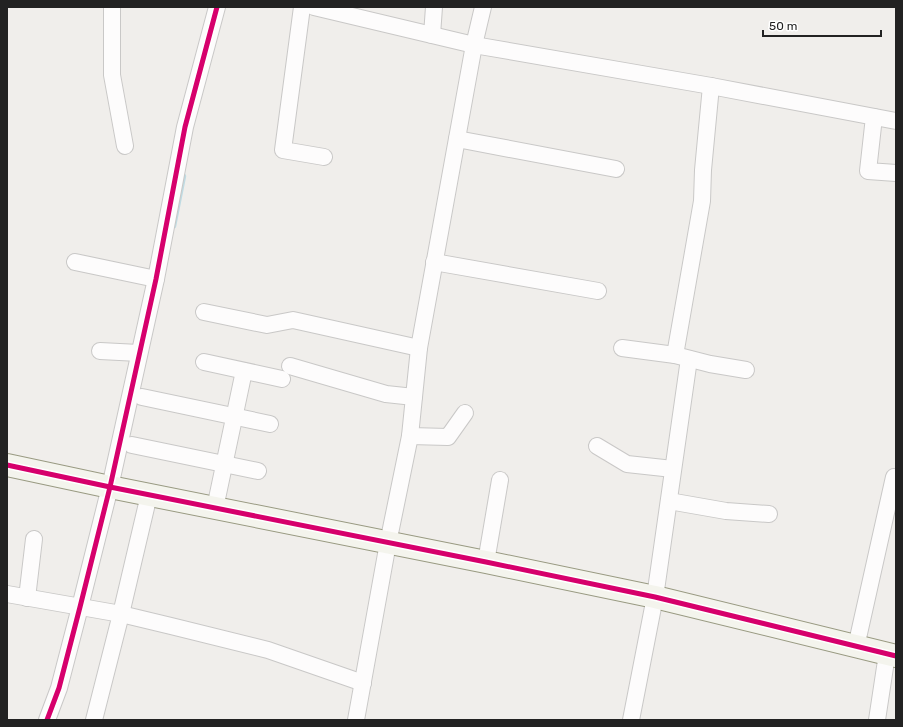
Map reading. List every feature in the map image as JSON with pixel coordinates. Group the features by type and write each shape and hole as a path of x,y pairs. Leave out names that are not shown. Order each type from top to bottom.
{"street":[{"path":"112,7 112,75 125,146"},
{"path":"46,720 59,688 110,487 156,279 185,126 217,7"},
{"path":"302,7 283,150 324,157"},
{"path":"314,7 359,12 432,35 474,45 711,86 896,121"},
{"path":"432,35 434,7"},
{"path":"356,720 388,543 410,436 419,348 434,262 474,45 483,7"},
{"path":"631,720 655,597 673,469 682,357 702,201 704,157 711,86"},
{"path":"874,117 868,171 896,173"},
{"path":"457,139 616,168"},
{"path":"75,262 156,279"},
{"path":"434,262 598,291"},
{"path":"204,312 267,325 293,320 419,348"},
{"path":"622,348 682,357 710,364 746,370"},
{"path":"100,351 139,353"},
{"path":"204,362 244,371 286,373 386,394 414,397"},
{"path":"215,508 244,371"},
{"path":"142,397 270,424"},
{"path":"410,436 448,437 465,413"},
{"path":"132,445 258,471"},
{"path":"597,446 627,464 673,469"},
{"path":"7,465 655,597 891,655 878,720"},
{"path":"856,647 894,477"},
{"path":"486,562 500,480"},
{"path":"94,720 149,495"},
{"path":"669,500 726,511 769,514"},
{"path":"28,598 34,539"},
{"path":"7,594 121,614 268,650 363,683"}],"waterway":[{"path":"174,226 184,176"}],"cycle path":[{"path":"47,720 59,688 110,487 156,279 185,127 217,7"},
{"path":"7,465 655,597 896,656"}]}
